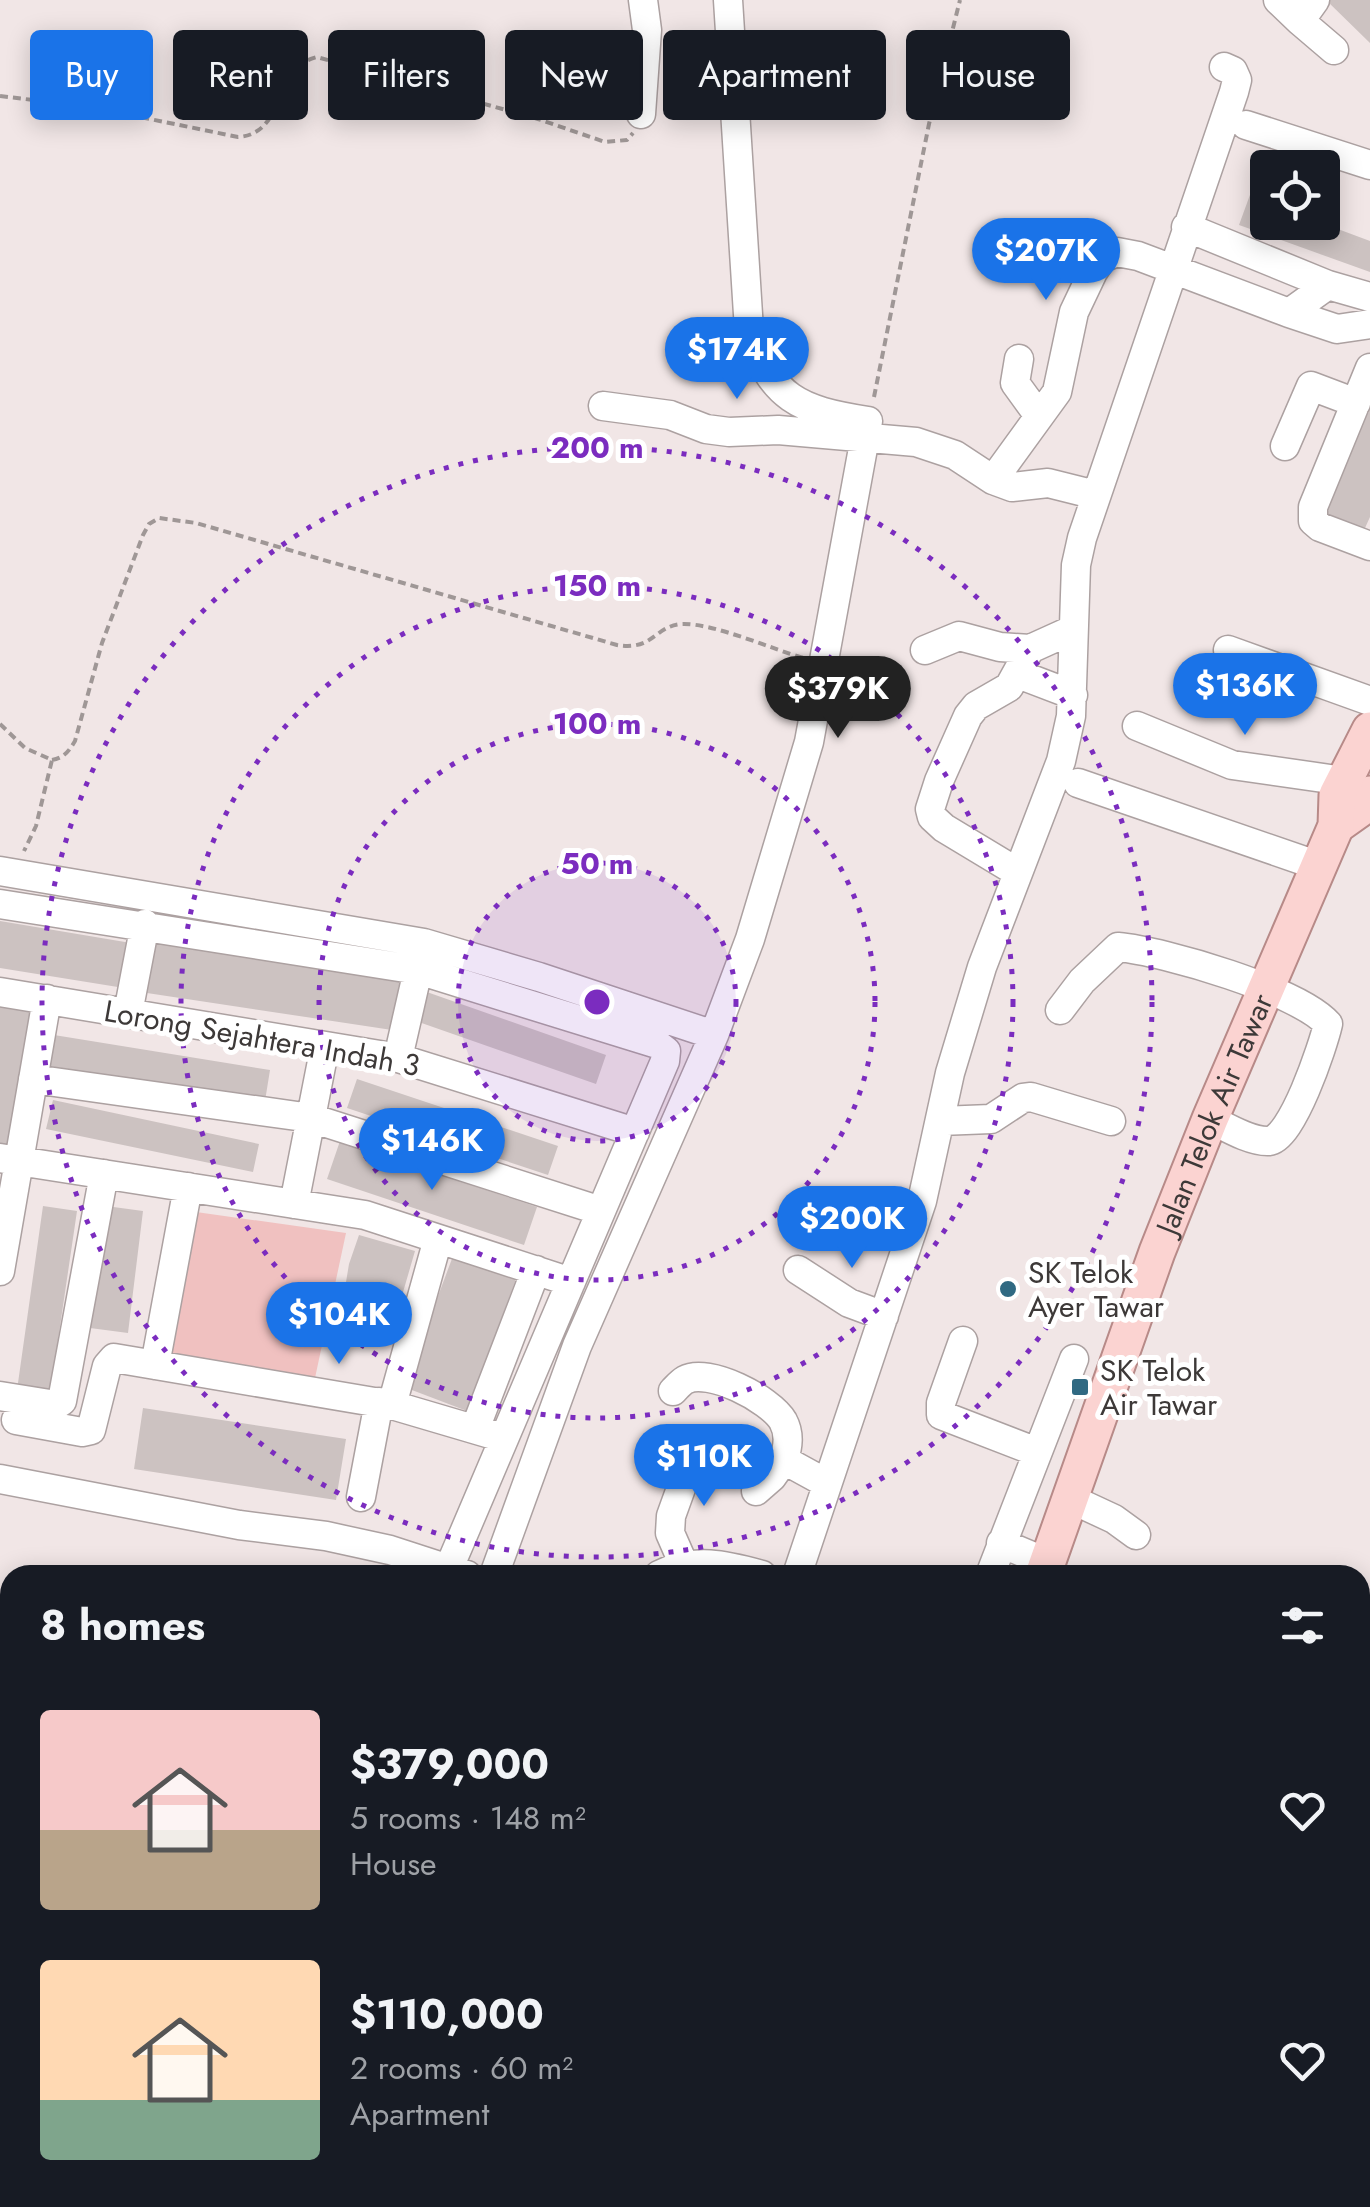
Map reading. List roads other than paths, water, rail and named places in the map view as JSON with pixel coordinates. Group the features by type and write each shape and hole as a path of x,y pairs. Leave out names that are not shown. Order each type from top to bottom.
{"main road":[{"name":"Jalan Telok Air Tawar","path":"1046,1565 1157,1252 1265,988 1336,826 1364,806 1357,788 1370,730"}],"street":[{"path":"643,0 648,30 643,90"},
{"path":"728,0 749,330 772,382 796,402 938,448 970,462 993,480 1024,488 1048,483 1096,495"},
{"path":"1278,0 1308,11 1334,50"},
{"path":"801,1565 922,1200 964,1023 1062,761 1073,694 1076,565 1096,495 1238,80 1233,71 1224,67"},
{"path":"1246,125 1370,164"},
{"path":"1186,228 1370,297"},
{"path":"993,480 1057,392 1074,312 1102,258 1116,252 1337,329 1370,324"},
{"path":"1289,314 1328,284"},
{"path":"1019,358 1015,383 1038,416"},
{"path":"1370,368 1313,507 1313,521 1320,527 1370,546"},
{"path":"1285,446 1311,386 1356,402"},
{"path":"603,406 670,415 718,430 824,435 867,428"},
{"path":"498,1565 577,1346 714,1036 781,844 809,742 867,428"},
{"path":"1018,872 944,828 932,817 930,809 968,716 976,706 1009,686 1024,662 1072,630"},
{"path":"925,650 959,636 1000,647 1073,694"},
{"path":"1228,650 1370,702"},
{"path":"1137,726 1232,765 1357,788"},
{"path":"1078,783 1319,866"},
{"path":"7,872 424,943 539,976 714,1036"},
{"path":"0,904 418,970 657,1044 666,1051 665,1062 504,1438 460,1565"},
{"path":"128,1013 145,924"},
{"path":"1060,1010 1082,980 1118,946 1137,948 1265,988 1317,1011 1328,1024 1292,1120 1282,1136 1270,1141 1210,1120"},
{"path":"398,1058 418,970"},
{"name":"Lorong Sejahtera Indah 3","path":"0,992 398,1058 635,1132"},
{"path":"0,1271 10,1159 33,1078 47,999"},
{"path":"294,1204 325,1046"},
{"path":"33,1078 311,1118 602,1211"},
{"path":"940,1120 991,1120 1030,1097 1111,1122"},
{"path":"10,1159 365,1216 571,1282"},
{"path":"0,1396 56,1405 62,1401 104,1174"},
{"path":"155,1365 188,1188"},
{"path":"361,1498 385,1404 438,1239"},
{"path":"475,1429 536,1270"},
{"path":"798,1270 849,1302 884,1316"},
{"path":"963,1341 941,1403 941,1415 1037,1452"},
{"path":"16,1420 82,1432 91,1430 109,1360 114,1358 385,1404 504,1438"},
{"path":"994,1565 1074,1359"},
{"path":"673,1391 687,1378 734,1386 764,1400 783,1422 789,1442 784,1460 756,1491"},
{"path":"672,1565 671,1516 692,1455"},
{"path":"784,1460 826,1483"},
{"path":"0,1478 240,1524 326,1536 436,1565"},
{"path":"1070,1499 1114,1519 1136,1535"},
{"path":"1001,1544 1038,1565"},
{"path":"693,1565 719,1565"}],"place":[{"name":"SK Telok Ayer Tawar","path":"1008,1289"},
{"name":"SK Telok Air Tawar","path":"1080,1387"}]}
